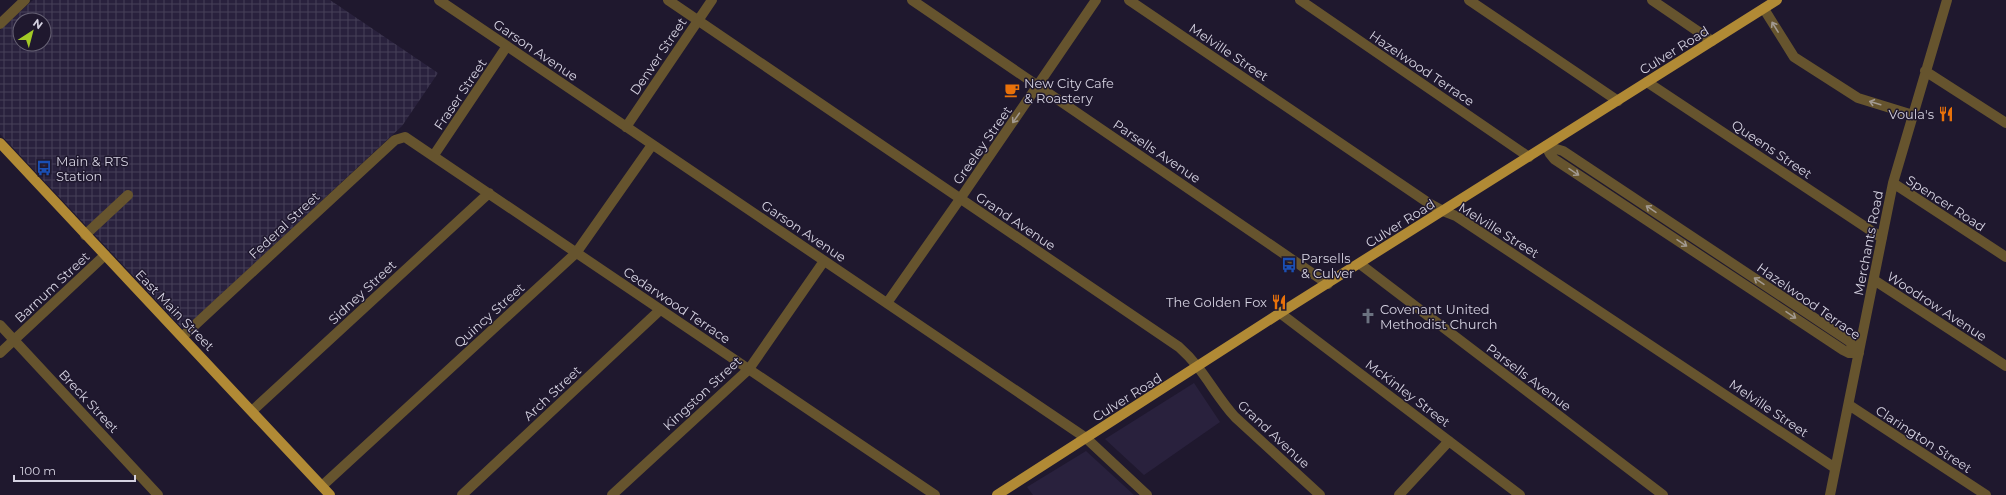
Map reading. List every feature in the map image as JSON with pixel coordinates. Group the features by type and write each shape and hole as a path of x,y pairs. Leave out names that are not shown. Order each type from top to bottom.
{"main road":[{"name":"Culver Road","path":"997,495 1280,313 1777,0"},
{"name":"East Main Street","path":"0,143 85,235 183,336 330,495"}],"street":[{"path":"0,24 25,0"},
{"name":"Garson Avenue","path":"439,0 1086,438 1147,495"},
{"name":"Grand Avenue","path":"668,0 960,200 1179,347 1199,366 1227,408 1235,417 1320,495"},
{"name":"Denver Street","path":"626,127 712,0"},
{"name":"Parsells Avenue","path":"912,0 1328,284"},
{"name":"Greeley Street","path":"887,303 960,200 1096,0"},
{"name":"Melville Street","path":"1129,0 1443,211 1456,216 1835,468"},
{"name":"Hazelwood Terrace","path":"1300,0 1529,156"},
{"path":"1469,0 1618,101"},
{"path":"1652,0 1712,41"},
{"name":"Merchants Road","path":"1830,495 1893,183 1947,0"},
{"path":"1764,9 1794,57 1858,98 1913,115"},
{"name":"Fraser Street","path":"434,155 507,46"},
{"path":"1926,71 2006,123"},
{"name":"Queens Street","path":"1647,82 1882,238"},
{"name":"Cedarwood Terrace","path":"405,137 434,155 576,253 749,368 935,495"},
{"name":"Federal Street","path":"183,336 395,140 405,137"},
{"name":"Quincy Street","path":"322,486 576,253 652,145"},
{"name":"Hazelwood Terrace","path":"1546,146 1554,159 1830,341 1849,353 1859,352"},
{"name":"Spencer Road","path":"1893,183 2006,257"},
{"name":"Sidney Street","path":"252,411 489,193"},
{"path":"85,235 128,195"},
{"name":"Barnum Street","path":"0,353 105,255"},
{"name":"Kingston Street","path":"612,495 749,368 824,261"},
{"name":"Parsells Avenue","path":"1360,264 1663,495"},
{"name":"Woodrow Avenue","path":"1874,280 2006,366"},
{"name":"Arch Street","path":"462,495 660,310"},
{"name":"McKinley Street","path":"1280,313 1520,495"},
{"name":"Breck Street","path":"0,325 158,495"},
{"name":"Clarington Street","path":"1848,405 1986,495"},
{"path":"1399,495 1449,440"}],"shaded area":[{"path":"33,0 330,0 438,73 402,126 187,326 182,328 0,134 0,30 12,19 12,52 52,52 52,12 20,12"},
{"path":"1194,383 1220,422 1144,475 1105,439"},
{"path":"1086,451 1134,495 1033,495 1027,487"}],"place":[{"name":"New City Cafe & Roastery","path":"1012,90"},
{"name":"Voula's","path":"1946,114"},
{"name":"Main & RTS Station","path":"44,168"},
{"name":"Parsells & Culver","path":"1289,265"},
{"name":"The Golden Fox","path":"1279,302"},
{"name":"Covenant United Methodist Church","path":"1368,316"}]}
